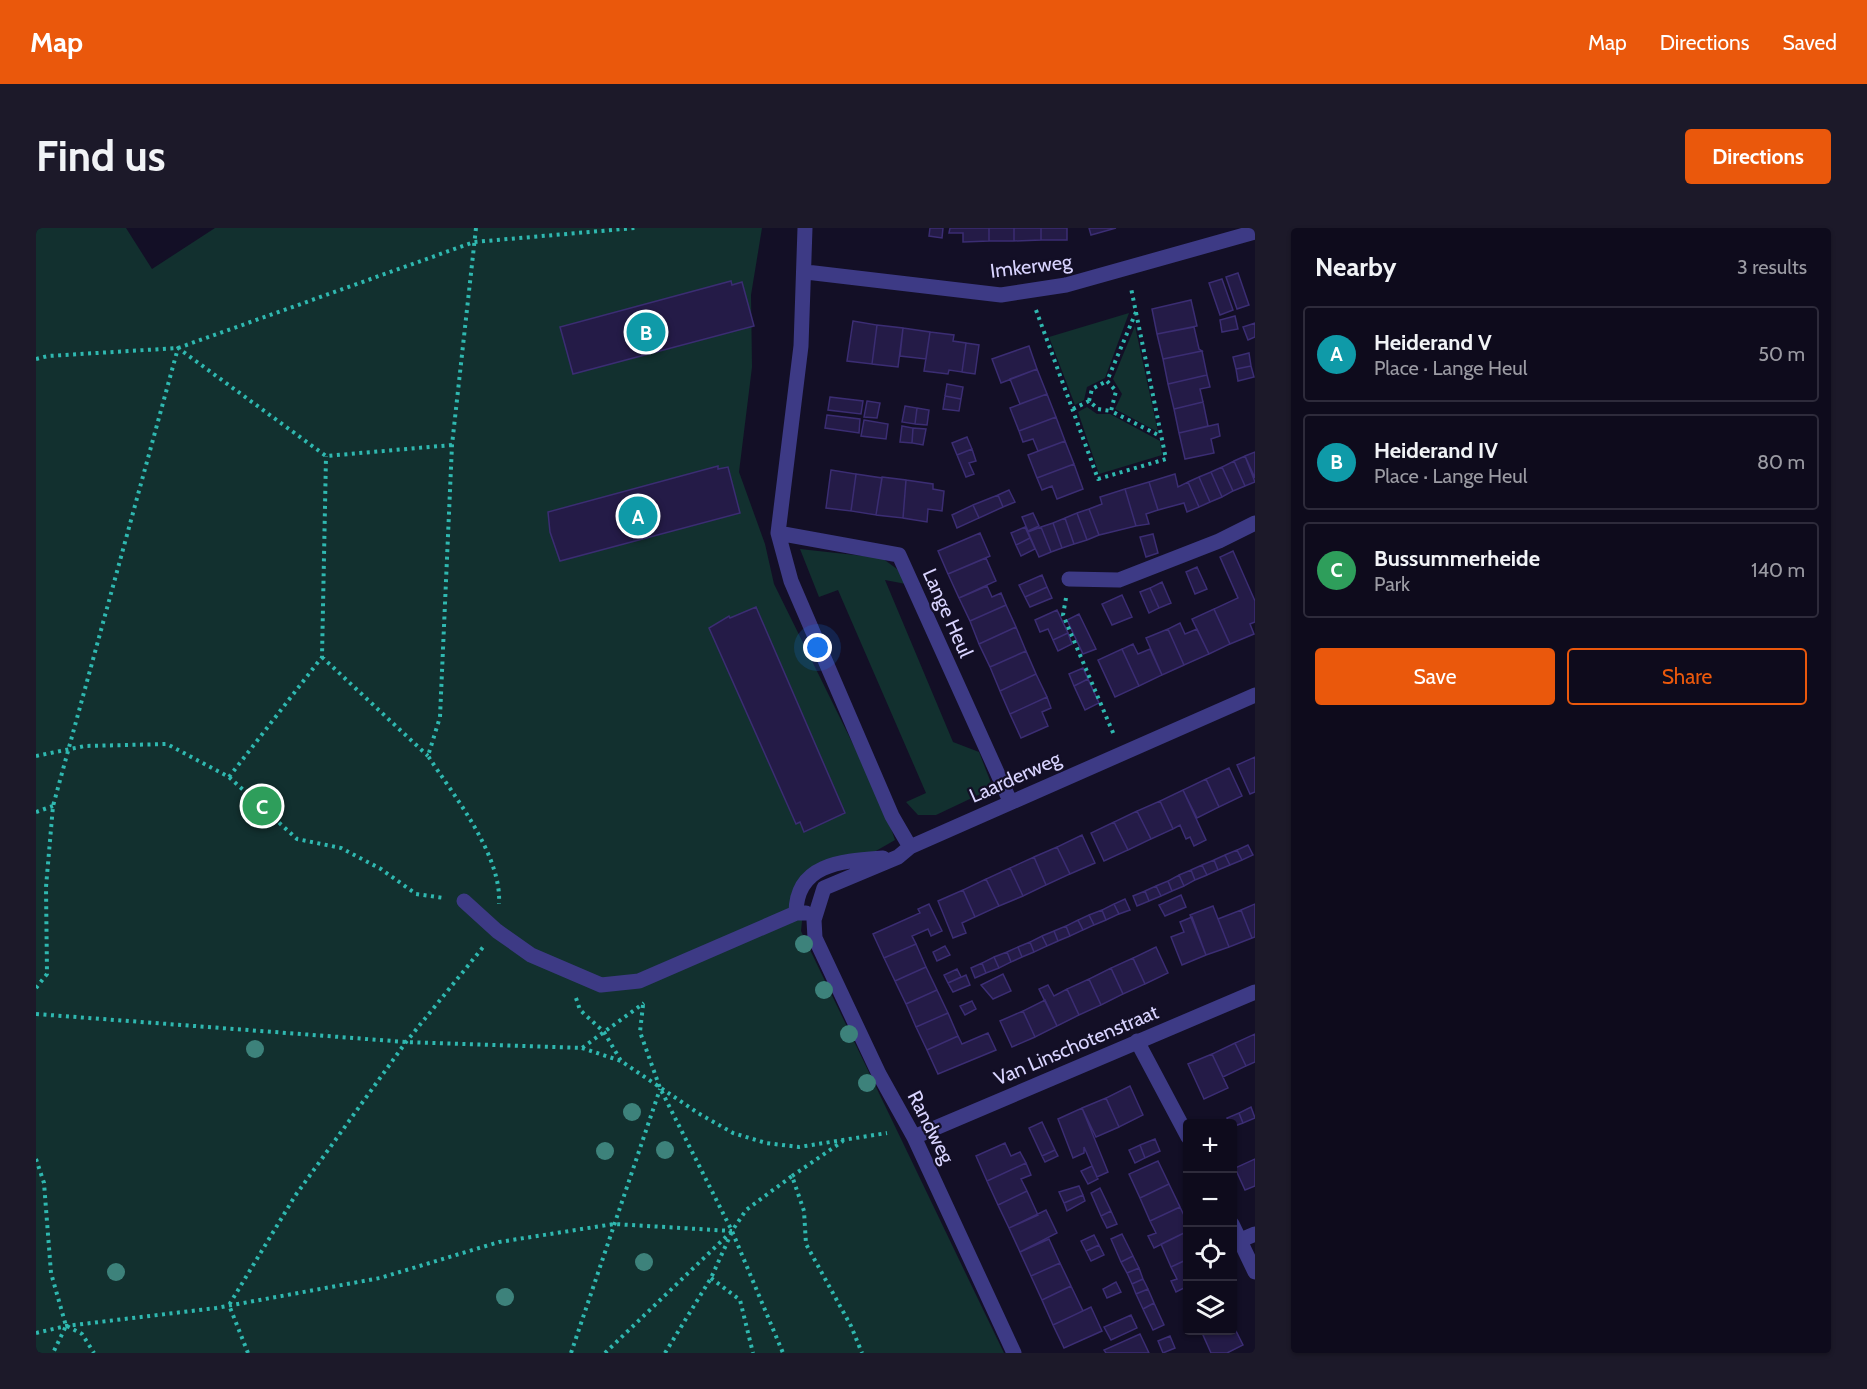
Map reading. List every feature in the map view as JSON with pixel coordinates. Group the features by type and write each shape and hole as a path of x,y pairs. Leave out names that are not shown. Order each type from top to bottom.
{"street":[{"path":"796,913 796,896 807,877 844,861 904,852 892,816 791,581 778,533 801,346 806,272 805,228"},
{"name":"Imkerweg","path":"806,272 1001,295 1066,285 1255,232"},
{"path":"1069,579 1119,580 1219,542 1255,523"},
{"name":"Lange Heul","path":"778,533 899,555 1010,801"},
{"name":"Laarderweg","path":"815,917 824,888 1010,801 1255,695"},
{"path":"464,902 531,955 601,985 639,981 796,913 815,917"},
{"name":"Randweg","path":"815,917 815,938 879,1074 914,1137 1014,1353"},
{"name":"Van Linschotenstraat","path":"914,1137 1255,992"},
{"path":"1137,1041 1183,1128"},
{"path":"1236,1227 1248,1237 1255,1272"}],"path":[{"path":"428,756 440,717 452,445 476,228"},
{"path":"36,359 48,356 178,348 474,242 635,228"},
{"path":"1029,291 1098,479 1166,459 1127,269"},
{"path":"1073,409 1089,401 1092,389 1107,381 1136,312"},
{"path":"178,348 326,456 452,445"},
{"path":"36,988 47,974 46,887 53,806 178,348"},
{"path":"1107,381 1116,391 1111,411"},
{"path":"1089,401 1098,409 1111,411 1161,437"},
{"path":"229,777 322,657 326,456"},
{"path":"1069,579 1062,615 1122,753"},
{"path":"229,1305 295,1196 406,1042 497,930 500,888 481,839 428,756 322,657"},
{"path":"36,756 84,746 167,744 229,777 297,839 340,848 381,869 416,894 464,902"},
{"path":"36,812 53,806"},
{"path":"567,971 580,1011 604,1032 621,1061"},
{"path":"582,1048 643,1004 640,1032 660,1088 732,1231 783,1353"},
{"path":"36,1014 406,1042 582,1048 621,1061 660,1088 733,1132 766,1143 799,1146 890,1132 914,1137"},
{"path":"571,1353 660,1088"},
{"path":"665,1353 711,1278 732,1231 746,1210 844,1140"},
{"path":"36,1159 44,1183 51,1273 66,1326 53,1353"},
{"path":"792,1176 804,1211 806,1244 852,1326 862,1353"},
{"path":"36,1333 66,1326 229,1305 380,1278 499,1242 614,1224 732,1231"},
{"path":"605,1353 732,1231"},
{"path":"711,1278 740,1300 753,1353"},
{"path":"229,1305 248,1353"},
{"path":"66,1326 82,1334 94,1353"}],"green space":[{"path":"36,228 126,228 152,269 215,228 762,228 751,295 752,367 739,472 765,544 774,584 883,805 895,840 855,863 806,883 801,931 1004,1353 36,1353"},
{"path":"1129,313 1105,378 1087,387 1084,400 1075,405 1049,337"},
{"path":"1135,326 1158,432 1115,409 1122,394 1113,379"},
{"path":"1087,407 1097,414 1110,414 1160,441 1162,455 1099,474 1078,412"},
{"path":"800,549 882,558 897,569 906,584 885,580 953,742 979,752 993,788 936,815 918,815 906,802 926,793 838,590 819,597"}],"building":[{"path":"930,228 943,228 942,238 929,236"},
{"path":"950,228 989,228 989,241 963,242 963,233 949,233"},
{"path":"989,228 1014,228 1014,241 989,241"},
{"path":"1014,228 1041,228 1041,240 1014,241"},
{"path":"1041,228 1067,228 1067,240 1041,240"},
{"path":"1089,228 1116,228 1091,235"},
{"path":"1238,273 1249,305 1237,309 1226,277"},
{"path":"1222,279 1233,310 1220,315 1209,283"},
{"path":"731,281 732,285 742,282 754,326 573,374 560,327"},
{"path":"1191,300 1197,326 1157,334 1152,309"},
{"path":"1235,316 1238,329 1222,332 1220,320"},
{"path":"853,321 877,325 872,364 847,361"},
{"path":"1255,323 1255,337 1248,340 1243,327"},
{"path":"877,325 903,328 898,367 872,364"},
{"path":"1194,327 1199,349 1202,351 1163,359 1157,334"},
{"path":"903,328 930,332 926,359 900,356"},
{"path":"930,332 954,335 953,341 966,343 962,372 949,370 948,374 924,371"},
{"path":"966,343 979,345 975,374 962,372"},
{"path":"1029,346 1037,369 1001,383 992,359"},
{"path":"1202,351 1207,375 1168,384 1163,359"},
{"path":"1249,353 1251,366 1236,369 1233,357"},
{"path":"1251,366 1254,377 1238,381 1236,369"},
{"path":"1037,369 1047,394 1020,404 1010,379"},
{"path":"1207,375 1210,387 1200,389 1203,402 1174,409 1168,384"},
{"path":"947,384 963,387 961,399 945,396"},
{"path":"1047,394 1056,417 1019,431 1010,408"},
{"path":"945,396 961,399 959,411 943,409"},
{"path":"830,397 863,401 861,414 828,410"},
{"path":"867,401 880,403 877,418 864,417"},
{"path":"1203,402 1208,426 1179,433 1174,409"},
{"path":"905,406 917,408 915,424 902,422"},
{"path":"917,408 929,410 927,425 915,424"},
{"path":"827,415 860,419 859,433 825,428"},
{"path":"1056,417 1065,441 1038,451 1033,439 1023,442 1019,431"},
{"path":"864,420 888,424 886,439 861,436"},
{"path":"1218,424 1220,436 1211,439 1214,453 1185,459 1179,433"},
{"path":"902,426 913,428 912,443 900,442"},
{"path":"913,428 926,429 923,445 912,443"},
{"path":"967,437 972,449 957,455 952,443"},
{"path":"1065,441 1074,464 1037,478 1028,455"},
{"path":"972,449 976,461 969,463 974,474 966,477 957,455"},
{"path":"1255,452 1255,478 1245,456"},
{"path":"1245,456 1255,482 1245,486 1234,461"},
{"path":"1234,461 1245,486 1233,491 1222,467"},
{"path":"1074,464 1083,489 1057,499 1052,486 1042,490 1037,478"},
{"path":"718,466 718,469 728,467 740,513 560,561 550,532 548,512"},
{"path":"1222,467 1233,491 1222,497 1211,472"},
{"path":"831,470 856,474 851,511 826,508"},
{"path":"1211,472 1222,497 1210,502 1199,477"},
{"path":"856,474 882,478 876,515 851,511"},
{"path":"1175,474 1178,487 1188,482 1199,507 1187,512 1184,503 1158,510 1149,482"},
{"path":"882,477 906,480 903,518 876,515"},
{"path":"1199,477 1210,502 1199,507 1188,482"},
{"path":"906,480 933,484 933,489 944,491 942,511 928,509 927,522 903,518"},
{"path":"1149,482 1158,510 1146,514 1149,524 1136,526 1125,489"},
{"path":"1125,489 1136,526 1099,535 1089,509 1102,504 1100,497"},
{"path":"1009,490 1015,502 1003,507 998,495"},
{"path":"998,495 1003,507 979,518 973,505"},
{"path":"973,505 979,518 957,528 952,515"},
{"path":"1089,509 1099,535 1087,540 1077,513"},
{"path":"1033,513 1039,526 1028,531 1022,517"},
{"path":"1077,513 1087,540 1074,544 1065,518"},
{"path":"1065,518 1074,544 1062,548 1053,523"},
{"path":"1053,523 1062,548 1051,552 1041,527"},
{"path":"1025,527 1030,538 1016,545 1011,533"},
{"path":"1041,527 1051,552 1039,557 1028,532"},
{"path":"980,533 990,556 948,574 938,551"},
{"path":"1153,534 1158,553 1146,557 1140,537"},
{"path":"1030,538 1035,549 1021,556 1016,545"},
{"path":"1233,551 1255,601 1255,622 1250,624 1254,634 1230,644 1214,609 1238,598 1220,557"},
{"path":"986,558 996,581 959,598 948,574"},
{"path":"1197,567 1207,589 1195,594 1186,572"},
{"path":"1042,575 1047,587 1025,597 1019,585"},
{"path":"1162,582 1171,603 1159,608 1150,588"},
{"path":"987,586 992,597 1001,593 1006,605 970,621 959,598"},
{"path":"1047,587 1052,598 1030,607 1025,597"},
{"path":"1150,588 1159,608 1149,613 1140,592"},
{"path":"1122,595 1132,617 1112,625 1102,604"},
{"path":"1006,605 1016,627 979,644 970,621"},
{"path":"756,607 845,813 804,832 800,822 796,824 709,628 729,616 730,618"},
{"path":"1214,609 1230,644 1209,654 1192,619"},
{"path":"1057,610 1068,633 1053,640 1048,629 1040,632 1035,620"},
{"path":"1079,614 1096,649 1083,654 1067,620"},
{"path":"1180,623 1185,634 1197,629 1209,654 1184,665 1168,629"},
{"path":"1016,627 1026,651 990,667 979,644"},
{"path":"1168,629 1184,665 1162,675 1146,638"},
{"path":"1068,633 1072,644 1058,651 1053,640"},
{"path":"1133,644 1138,654 1150,649 1162,675 1139,686 1122,649"},
{"path":"1122,649 1139,686 1115,697 1098,660"},
{"path":"1026,651 1036,674 1000,691 990,667"},
{"path":"1083,668 1088,679 1074,686 1069,674"},
{"path":"1036,674 1047,697 1010,714 1000,691"},
{"path":"1088,679 1099,703 1085,710 1074,686"},
{"path":"1047,697 1051,708 1042,712 1048,726 1021,738 1010,714"},
{"path":"1255,757 1255,792 1250,794 1237,765"},
{"path":"1229,768 1242,796 1219,807 1206,779"},
{"path":"1206,779 1219,807 1197,818 1183,790"},
{"path":"1183,790 1206,840 1194,846 1190,837 1186,839 1180,825 1173,829 1160,801"},
{"path":"1160,801 1173,829 1151,839 1137,811"},
{"path":"1137,811 1151,839 1128,850 1114,822"},
{"path":"1114,822 1128,850 1104,861 1091,833"},
{"path":"1082,835 1095,863 1070,874 1057,847"},
{"path":"1248,845 1253,855 1242,860 1237,850"},
{"path":"1057,847 1070,874 1046,885 1034,857"},
{"path":"1237,850 1242,860 1230,865 1225,855"},
{"path":"1225,855 1230,865 1218,870 1214,860"},
{"path":"1034,857 1046,885 1023,896 1010,868"},
{"path":"1214,860 1218,870 1207,875 1202,865"},
{"path":"1202,865 1207,875 1195,880 1191,870"},
{"path":"1010,868 1023,896 999,906 986,879"},
{"path":"1191,870 1195,880 1184,886 1179,875"},
{"path":"1179,875 1184,886 1172,891 1168,881"},
{"path":"986,879 999,906 975,917 963,890"},
{"path":"1168,881 1172,891 1161,896 1156,886"},
{"path":"1156,886 1161,896 1149,901 1145,891"},
{"path":"963,890 975,917 962,923 966,933 953,938 938,901"},
{"path":"1145,891 1149,901 1137,906 1133,896"},
{"path":"1181,895 1186,907 1165,916 1159,905"},
{"path":"1125,899 1130,910 1119,914 1114,904"},
{"path":"929,904 942,931 931,936 928,929 912,936 916,944 884,958 873,934 920,913 918,909"},
{"path":"1114,904 1119,914 1106,920 1102,910"},
{"path":"1255,904 1255,937 1252,938 1241,910"},
{"path":"1213,906 1229,947 1206,955 1190,915"},
{"path":"1102,910 1106,920 1094,925 1089,915"},
{"path":"1241,910 1252,938 1229,947 1218,919"},
{"path":"1089,915 1094,925 1083,930 1078,920"},
{"path":"1192,917 1206,955 1182,965 1171,937 1184,932 1180,922"},
{"path":"1078,920 1083,930 1070,936 1066,926"},
{"path":"1066,926 1070,936 1058,941 1054,931"},
{"path":"1054,931 1058,941 1047,946 1042,936"},
{"path":"1042,936 1047,946 1034,952 1030,942"},
{"path":"1030,942 1034,952 1022,957 1018,947"},
{"path":"916,944 926,967 895,981 884,958"},
{"path":"945,946 950,955 937,961 933,952"},
{"path":"1018,947 1022,957 1011,962 1007,952"},
{"path":"1156,947 1168,973 1145,984 1133,958"},
{"path":"1007,952 1011,962 999,968 994,957"},
{"path":"994,957 999,968 986,973 982,963"},
{"path":"1133,958 1145,984 1123,994 1111,968"},
{"path":"982,963 986,973 975,978 971,968"},
{"path":"926,967 937,990 906,1004 895,981"},
{"path":"1111,968 1123,994 1101,1005 1089,979"},
{"path":"957,969 961,977 948,983 944,975"},
{"path":"1003,974 1011,991 993,999 981,985"},
{"path":"966,975 970,985 953,992 948,983"},
{"path":"1089,979 1101,1005 1079,1015 1067,989"},
{"path":"1048,985 1054,996 1067,989 1079,1015 1057,1026 1039,989"},
{"path":"937,990 948,1013 916,1027 906,1004"},
{"path":"1045,1000 1057,1026 1035,1037 1023,1011"},
{"path":"972,1001 976,1009 965,1015 960,1006"},
{"path":"1023,1011 1035,1037 1012,1047 1000,1021"},
{"path":"948,1013 958,1036 927,1050 916,1027"},
{"path":"988,1033 996,1050 938,1074 927,1050 958,1036 962,1044"},
{"path":"1255,1034 1255,1062 1246,1066 1235,1043"},
{"path":"1235,1043 1246,1066 1223,1077 1212,1054"},
{"path":"1212,1054 1228,1088 1204,1099 1188,1064"},
{"path":"1130,1086 1143,1115 1119,1127 1106,1098"},
{"path":"1106,1098 1119,1127 1096,1137 1082,1108"},
{"path":"1251,1107 1255,1118 1243,1123 1239,1113"},
{"path":"1082,1108 1108,1172 1097,1177 1084,1147 1084,1153 1073,1158 1058,1119"},
{"path":"1239,1113 1243,1123 1237,1125 1237,1119 1227,1118"},
{"path":"1042,1122 1055,1150 1042,1156 1029,1128"},
{"path":"1155,1139 1160,1151 1145,1158 1140,1145"},
{"path":"1005,1143 1011,1156 1020,1152 1026,1163 987,1181 976,1156"},
{"path":"1140,1145 1145,1158 1135,1163 1129,1150"},
{"path":"1055,1150 1058,1156 1045,1162 1042,1156"},
{"path":"1255,1159 1255,1186 1245,1190 1237,1167"},
{"path":"1158,1161 1169,1184 1140,1198 1129,1174"},
{"path":"1026,1163 1031,1175 1021,1179 1027,1191 998,1205 987,1181"},
{"path":"1092,1166 1098,1179 1088,1184 1081,1171"},
{"path":"1169,1184 1180,1207 1150,1221 1140,1198"},
{"path":"1079,1186 1083,1195 1064,1203 1059,1192"},
{"path":"1100,1188 1111,1211 1101,1216 1091,1193"},
{"path":"1027,1191 1038,1215 1009,1228 998,1205"},
{"path":"1083,1195 1085,1201 1067,1211 1064,1203"},
{"path":"1180,1207 1183,1213 1183,1234 1154,1248 1148,1236 1156,1233 1150,1221"},
{"path":"1046,1210 1057,1233 1020,1252 1009,1228"},
{"path":"1111,1211 1117,1224 1107,1228 1101,1216"},
{"path":"1183,1233 1183,1261 1171,1267 1161,1244"},
{"path":"1122,1234 1133,1256 1121,1262 1111,1239"},
{"path":"1094,1235 1099,1245 1086,1251 1081,1241"},
{"path":"1049,1239 1060,1263 1031,1276 1020,1252"},
{"path":"1099,1245 1104,1255 1091,1261 1086,1251"},
{"path":"1133,1256 1139,1268 1127,1273 1121,1262"},
{"path":"1183,1261 1183,1288 1176,1292 1171,1281 1177,1279 1171,1267"},
{"path":"1060,1263 1071,1286 1042,1300 1031,1276"},
{"path":"1139,1268 1143,1279 1132,1284 1127,1273"},
{"path":"1143,1279 1148,1289 1136,1294 1132,1284"},
{"path":"1116,1282 1121,1292 1107,1298 1103,1289"},
{"path":"1071,1286 1083,1311 1053,1325 1042,1300"},
{"path":"1148,1289 1154,1303 1143,1309 1136,1294"},
{"path":"1154,1303 1164,1325 1153,1330 1143,1309"},
{"path":"1091,1307 1102,1331 1064,1348 1053,1325"},
{"path":"1131,1315 1137,1328 1111,1340 1104,1327"},
{"path":"1237,1333 1243,1345 1227,1353 1211,1353 1203,1335 1237,1335"},
{"path":"1140,1334 1149,1353 1106,1353 1104,1350"},
{"path":"1170,1336 1175,1348 1163,1353 1158,1341"}],"place":[{"name":"Heiderand IV","path":"646,332"},
{"name":"Heiderand V","path":"638,516"},
{"name":"Bussummerheide","path":"262,806"}]}
